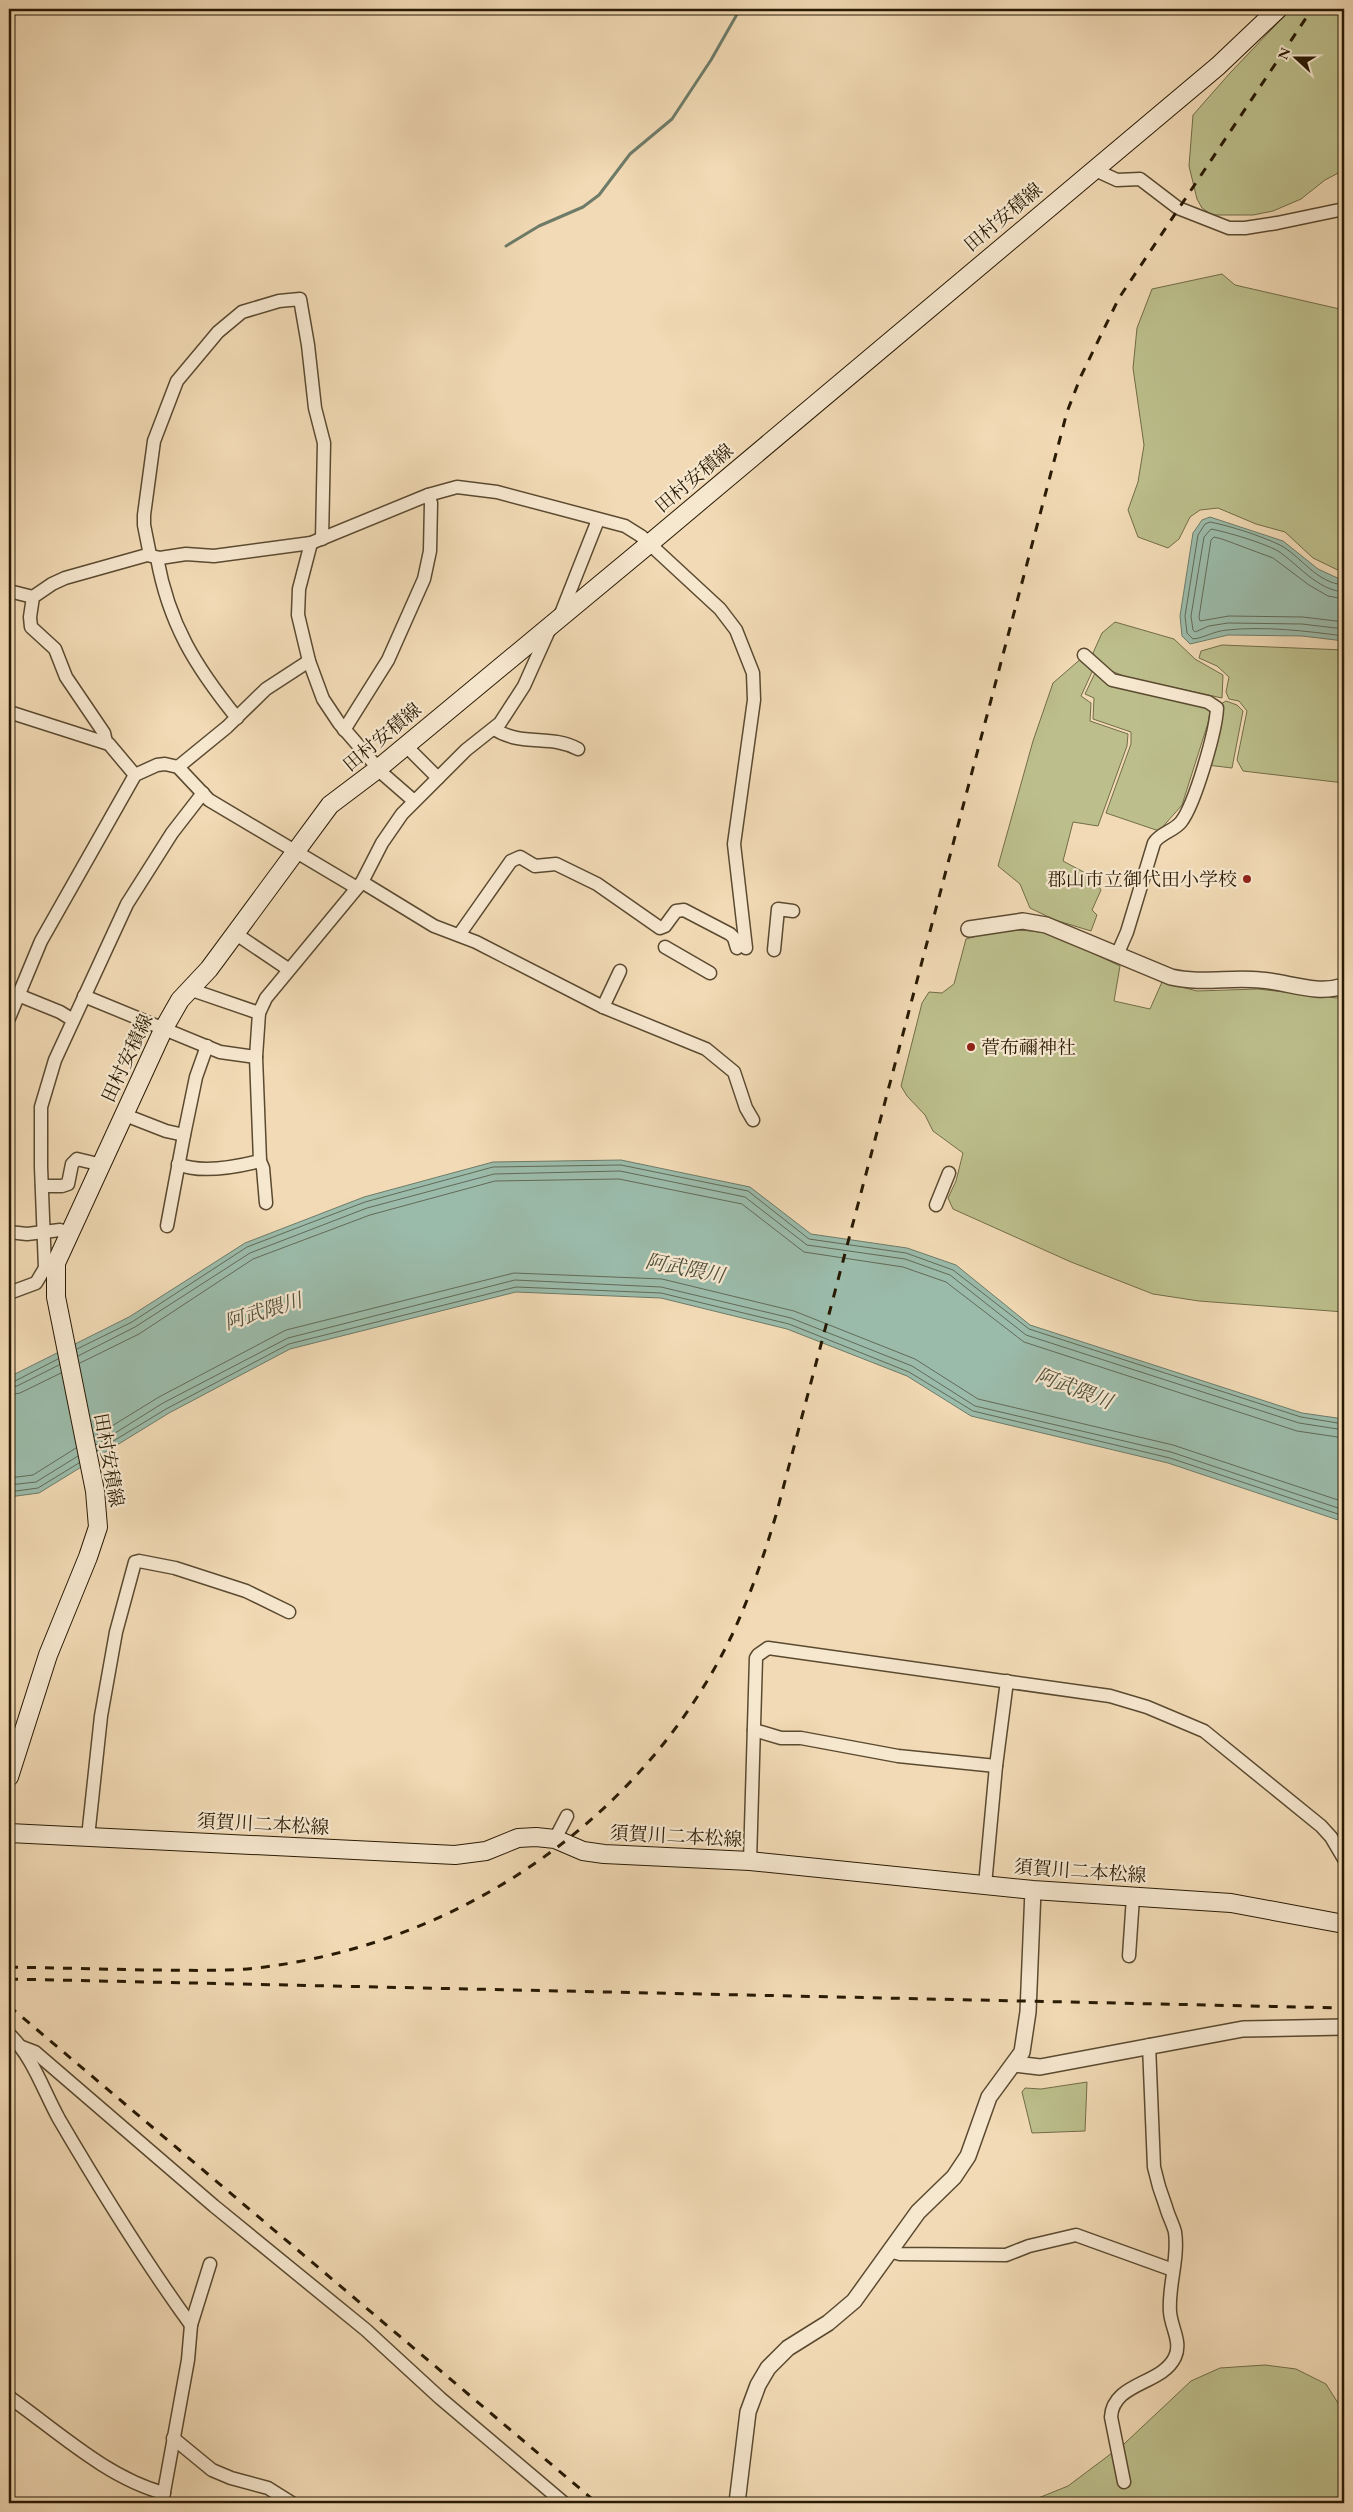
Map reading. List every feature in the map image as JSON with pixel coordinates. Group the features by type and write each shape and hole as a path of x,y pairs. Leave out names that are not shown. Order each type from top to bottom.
{"main road":[{"name":"田村安積線","path":"9,1777 48,1655 95,1539 98,1517 92,1473 56,1297 55,1271 58,1258 174,1008 189,989 209,969 236,934 330,805 406,746 649,544 1218,66 1278,9"},
{"name":"須賀川二本松線","path":"9,1833 454,1855 492,1850 518,1838 536,1836 555,1839 583,1851 604,1854 750,1861 1034,1890 1231,1903 1344,1924"}],"street":[{"path":"1093,170 1117,180 1140,179 1178,208 1229,228 1245,228 1277,223 1344,209"},
{"path":"237,718 205,678 183,638 168,601 144,525 154,441 177,381 218,332 242,312 287,300 300,299 308,346 315,408 324,443 317,541 302,572 298,598 299,620 309,662 323,699 344,730 379,768 414,801"},
{"path":"9,591 33,597 65,578 154,556 186,554 214,556 317,541 428,495 457,487 477,488 625,526 649,544 730,622 749,656 753,673 754,700 734,844 741,948 730,934 684,910 676,911 665,926 660,928 597,884 556,864 535,866 520,856 511,860 460,936"},
{"path":"344,730 388,660 424,579 430,551 431,503 428,495"},
{"path":"266,1203 263,1168 260,1161 256,1057 259,1013 266,998 359,885 393,826 414,801 466,750 494,729 524,686 556,621 598,520"},
{"path":"33,597 30,617 31,627 55,649 66,677 104,733 106,742"},
{"path":"1084,655 1107,678 1208,702 1217,708 1211,742 1188,809 1180,824 1159,837 1154,843 1127,932 1117,955"},
{"path":"178,767 237,718 266,689 309,662"},
{"path":"9,712 106,742 115,748 135,775"},
{"path":"494,729 516,740 549,741 578,749"},
{"path":"406,746 438,778"},
{"path":"9,1018 13,1001 42,941 135,775 157,765 165,764 178,767 209,800 295,853 434,926 460,936 602,1007 673,1034 713,1054 734,1072 746,1108 753,1120"},
{"path":"9,1293 33,1285 41,1277 45,1268 42,1186 42,1098 55,1060 127,904 172,832 203,793"},
{"path":"774,950 778,909 793,911"},
{"path":"969,929 1023,921 1046,925 1171,977 1186,980 1260,980 1325,990 1344,986"},
{"path":"236,934 288,969"},
{"path":"665,947 710,973"},
{"path":"602,1007 620,971"},
{"path":"189,989 259,1013"},
{"path":"84,996 220,1052 256,1057"},
{"path":"13,1001 60,1012 73,1020"},
{"path":"167,1226 196,1076 207,1046"},
{"path":"125,1115 166,1131 184,1135"},
{"path":"42,1186 62,1186 68,1184 72,1164 77,1159 102,1165"},
{"path":"178,1164 189,1168 201,1168 260,1161"},
{"path":"936,1205 949,1173"},
{"path":"9,1232 22,1234 60,1230 69,1234"},
{"path":"88,1837 100,1716 116,1632 135,1562 139,1561 174,1568 246,1591 289,1612"},
{"path":"750,1861 756,1658 768,1648 1007,1680 1110,1696 1165,1713 1192,1725 1227,1748 1321,1826 1331,1837 1344,1859"},
{"path":"984,1885 1007,1680"},
{"path":"754,1730 781,1738 801,1738 881,1754 996,1766"},
{"path":"555,1839 567,1816"},
{"path":"736,2503 748,2412 763,2378 788,2348 828,2323 854,2301 918,2212 961,2168 968,2156 989,2097 1015,2064 1025,2044 1034,1890"},
{"path":"1130,1956 1134,1896"},
{"path":"1015,2064 1040,2067 1149,2045 1244,2029 1344,2027"},
{"path":"9,2034 22,2047 64,2126 150,2267 191,2325"},
{"path":"1124,2482 1111,2416 1114,2402 1126,2392 1160,2373 1175,2356 1178,2344 1170,2315 1175,2232 1158,2186 1154,2167 1149,2045"},
{"path":"22,2047 35,2052 134,2135 214,2206 366,2330 416,2377 564,2503"},
{"path":"889,2251 900,2254 1006,2255 1029,2246 1076,2234 1173,2270"},
{"path":"9,2397 116,2473 163,2498 192,2336 191,2325 210,2264"},
{"path":"173,2438 212,2470 268,2488 292,2503"}],"green space":[{"path":"1291,9 1344,9 1344,170 1325,180 1301,199 1273,211 1253,215 1212,215 1202,208 1197,199 1189,166 1193,115"},
{"path":"1222,274 1235,285 1344,310 1344,573 1313,558 1285,532 1256,524 1218,508 1200,510 1190,517 1179,539 1168,548 1138,537 1128,510 1138,482 1144,445 1133,368 1137,328 1152,289"},
{"path":"1115,622 1174,639 1195,659 1223,675 1222,698 1126,677 1102,667 1093,653 1102,633"},
{"path":"1222,645 1344,650 1344,783 1243,771 1237,760 1247,711 1239,701 1229,699 1226,692 1229,677 1217,666 1199,658 1201,651"},
{"path":"1083,657 1087,659 1092,672 1081,696 1091,703 1090,721 1128,734 1127,746 1098,826 1073,822 1063,861 1093,877 1101,890 1092,910 1097,915 1091,931 1055,920 1030,908 1020,884 998,866 1033,741 1053,683"},
{"path":"1095,673 1106,680 1211,706 1208,723 1182,805 1159,831 1106,813 1131,744 1131,732 1093,719 1094,698 1085,694"},
{"path":"1226,701 1237,705 1243,711 1232,768 1207,765 1221,704"},
{"path":"1019,930 1050,933 1120,966 1114,1001 1150,1009 1162,982 1197,991 1258,989 1337,998 1344,995 1344,1312 1199,1301 1153,1294 1071,1262 953,1209 948,1198 956,1181 963,1153 933,1131 925,1115 907,1096 901,1086 922,1003 929,992 942,993 954,984 966,939 990,932"},
{"path":"1087,2082 1085,2131 1032,2133 1022,2092 1025,2088 1041,2089"},
{"path":"1265,2365 1296,2369 1326,2384 1343,2411 1344,2487 1339,2493 1344,2499 1344,2503 1026,2503 1068,2486 1124,2444 1191,2381 1220,2368"}],"water":[{"path":"1210,517 1283,541 1318,569 1344,581 1344,641 1302,636 1228,635 1190,644 1182,636 1180,616 1193,533 1202,520"},
{"name":"阿武隈川","path":"621,1160 750,1187 811,1234 907,1248 956,1265 1030,1325 1302,1413 1344,1419 1344,1522 1168,1463 971,1416 907,1376 787,1329 661,1298 516,1292 290,1349 169,1413 39,1493 9,1497 9,1377 129,1317 245,1243 364,1197 493,1162"}],"waterway":[{"path":"506,246 539,226 583,207 599,195 630,154 672,119 711,60 740,9"}],"railway":[{"path":"9,1967 147,1970 250,1969 339,1953 410,1930 477,1899 540,1860 598,1813 650,1760 695,1700 739,1620 767,1546 776,1515 1067,412 1081,376 1119,298 1312,9"},
{"path":"9,1979 1344,2008"},
{"path":"9,2006 597,2503"}],"place":[{"name":"郡山市立御代田小学校","path":"1247,879"},
{"name":"菅布禰神社","path":"971,1047"}]}
